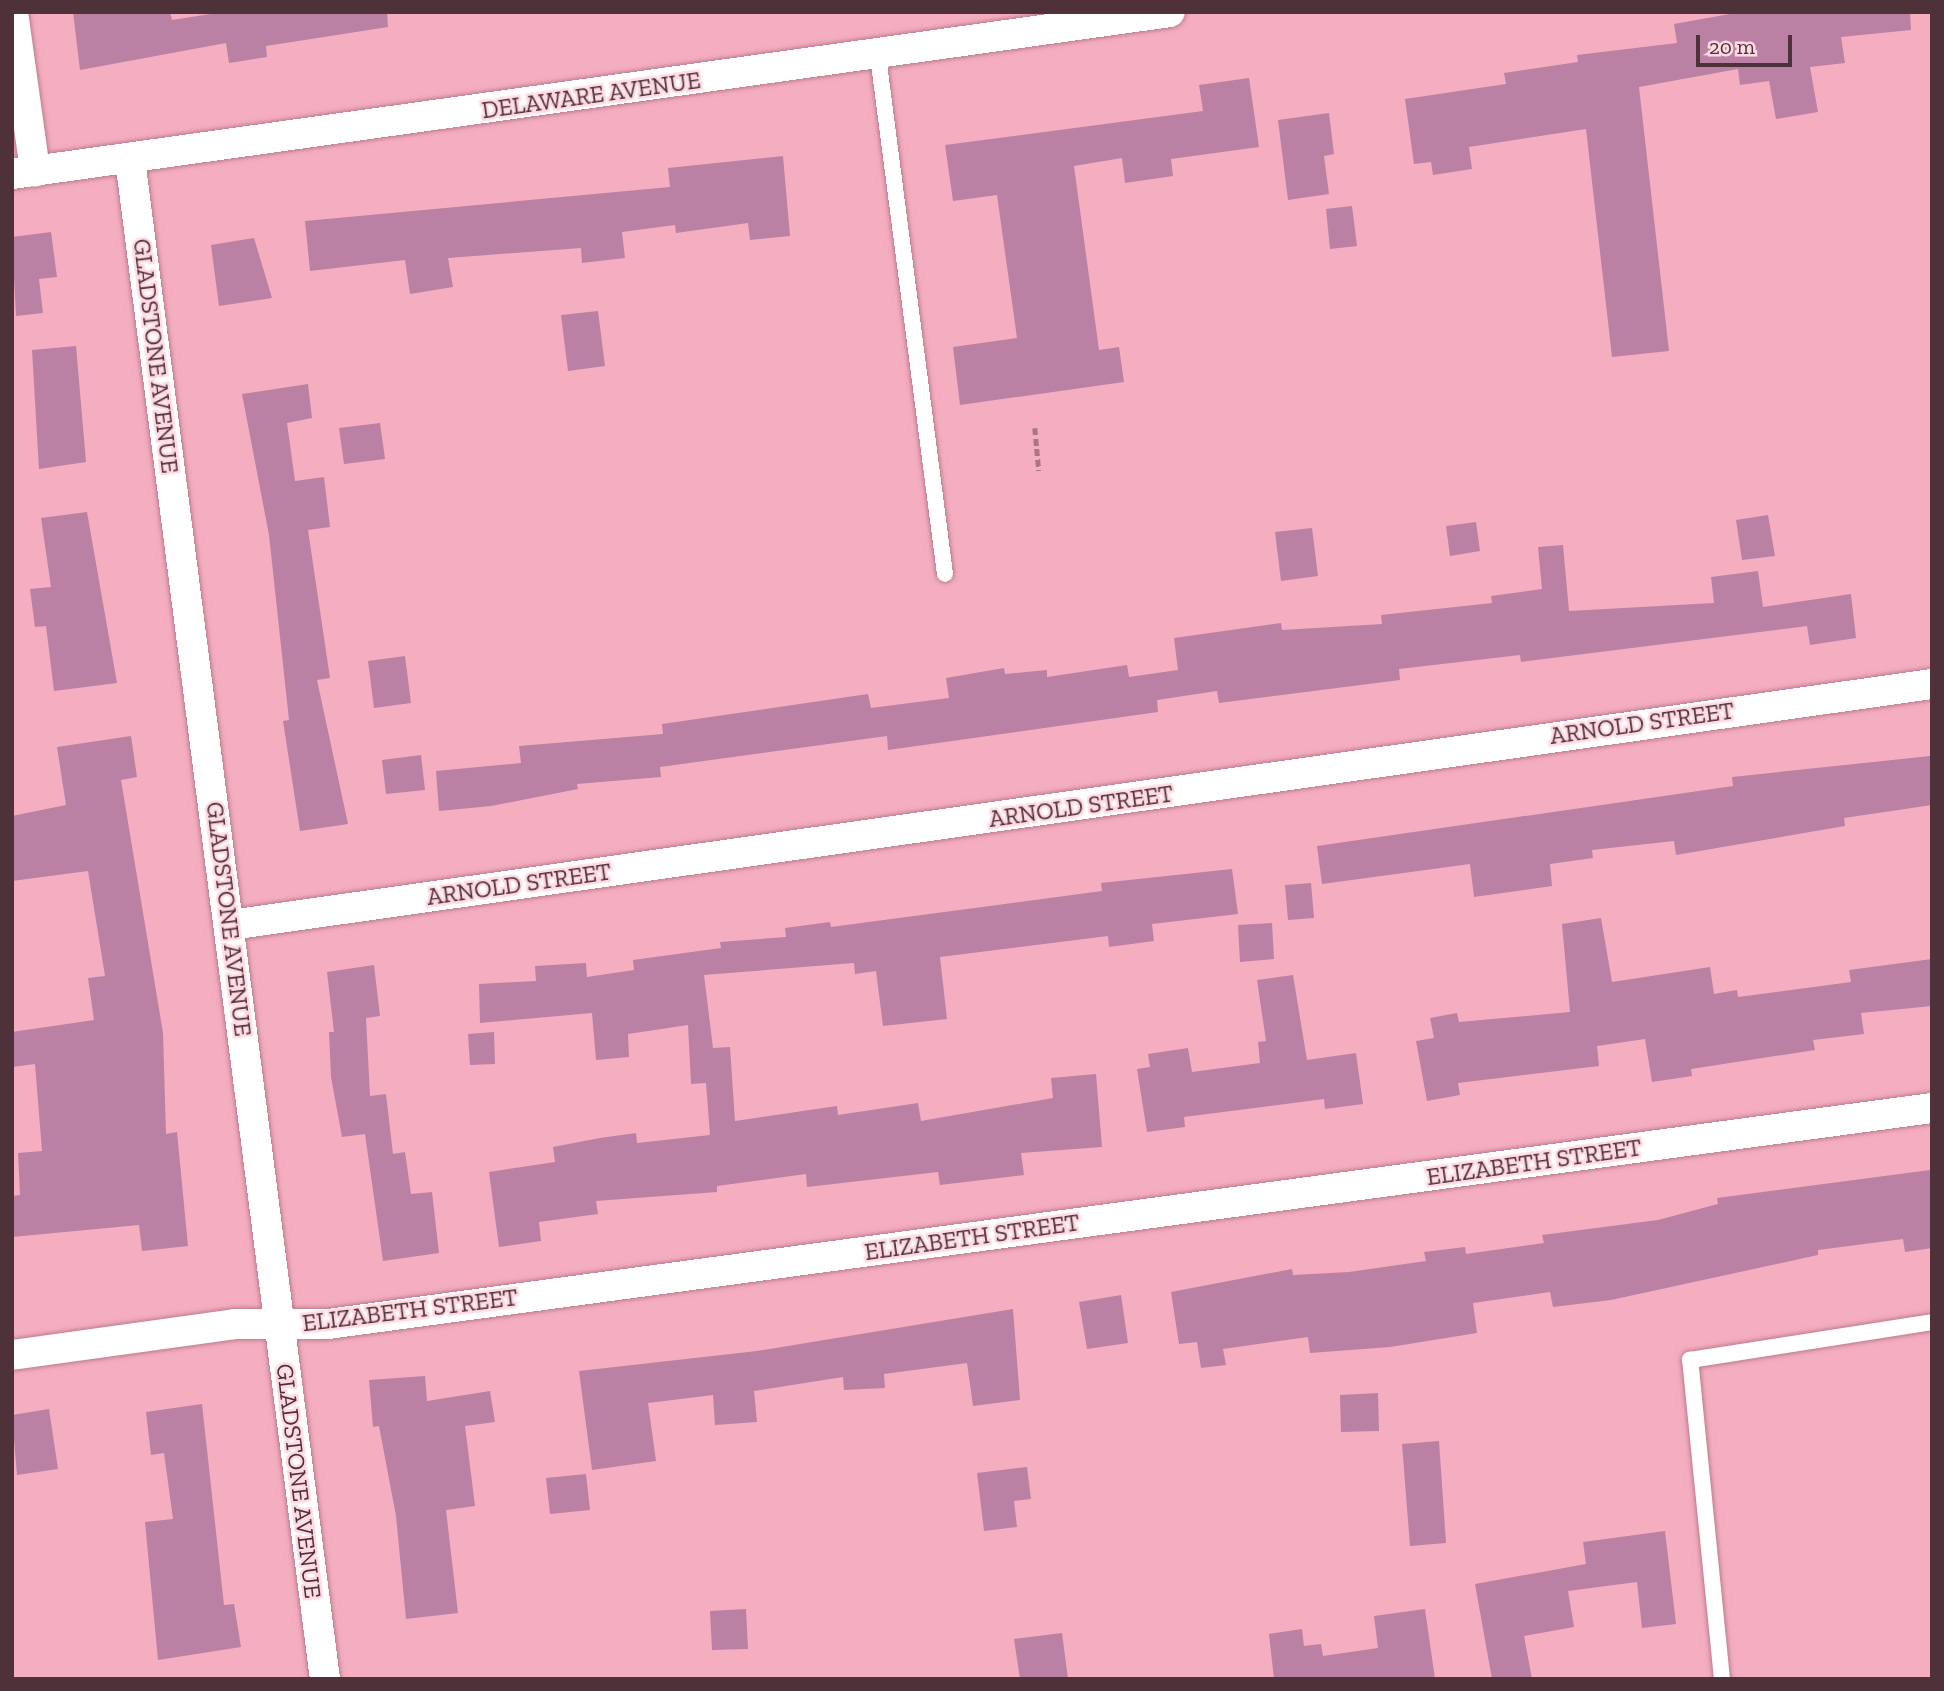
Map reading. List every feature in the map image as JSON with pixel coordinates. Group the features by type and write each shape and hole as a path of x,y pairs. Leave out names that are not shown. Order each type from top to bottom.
{"street":[{"path":"13,12 23,173"},
{"name":"DELAWARE AVENUE","path":"23,173 878,56 1170,12"},
{"name":"GLADSTONE AVENUE","path":"130,159 325,1679"},
{"name":"ARNOLD STREET","path":"230,925 1932,684"},
{"name":"ELIZABETH STREET","path":"12,1354 235,1324 328,1324 1932,1108"}],"lane":[{"path":"878,56 945,574"},
{"path":"1722,1679 1690,1360 1932,1322"}],"path":[{"path":"1035,428 1039,471"}],"building":[{"path":"73,12 170,12 172,20 223,12 387,12 388,27 266,46 267,57 229,63 226,43 80,70"},
{"path":"1741,12 1910,12 1911,30 1841,37 1845,63 1810,67 1818,112 1776,119 1769,81 1740,85 1738,69 1639,87 1669,351 1612,357 1586,129 1469,147 1472,169 1433,175 1431,162 1414,164 1405,99 1506,84 1504,73 1578,62 1577,55 1677,43 1674,24"},
{"path":"1249,78 1259,147 1171,159 1173,176 1125,183 1122,158 1074,166 1099,350 1119,347 1124,382 960,405 953,347 1017,338 997,195 953,201 945,145 1203,111 1199,85"},
{"path":"1329,113 1334,154 1324,156 1329,194 1288,200 1278,120"},
{"path":"783,156 790,236 750,240 748,223 676,233 675,225 622,232 625,258 582,263 581,248 448,258 453,287 410,294 405,260 310,271 305,221 670,187 668,168"},
{"path":"1352,206 1357,246 1330,249 1326,209"},
{"path":"51,232 57,277 39,279 43,313 16,316 12,237"},
{"path":"254,238 272,298 219,306 211,245"},
{"path":"598,311 605,366 568,371 561,315"},
{"path":"76,346 86,462 39,469 32,350"},
{"path":"308,384 312,418 287,423 295,481 324,477 330,527 308,530 330,678 317,680 348,824 300,831 283,721 289,720 269,535 242,394"},
{"path":"380,423 385,459 344,464 339,428"},
{"path":"87,512 117,683 54,691 46,626 35,627 30,589 51,587 41,518"},
{"path":"1768,515 1775,556 1742,560 1736,520"},
{"path":"1476,522 1480,551 1450,556 1446,526"},
{"path":"1312,528 1318,576 1281,581 1275,532"},
{"path":"1563,545 1569,611 1714,603 1711,577 1758,571 1763,607 1851,594 1856,638 1810,645 1807,626 1521,662 1520,655 1399,669 1400,680 1219,703 1217,691 1157,700 1158,712 888,750 887,736 660,767 661,777 577,784 578,789 491,806 439,811 436,771 521,763 519,746 663,734 662,724 868,694 871,708 949,698 946,678 1004,668 1005,674 1047,670 1047,677 1127,665 1129,677 1178,670 1174,638 1281,623 1282,630 1382,624 1381,615 1492,603 1491,596 1542,589 1538,547"},
{"path":"405,656 411,703 374,708 368,661"},
{"path":"131,736 137,777 121,780 163,1033 166,1134 177,1132 188,1246 142,1251 139,1225 12,1237 12,1196 20,1195 18,1153 42,1151 35,1064 12,1067 12,1032 94,1020 88,978 105,976 88,871 12,881 12,816 66,805 57,747"},
{"path":"421,755 425,790 386,794 382,760"},
{"path":"1930,756 1932,805 1844,818 1845,826 1676,855 1674,841 1592,850 1593,858 1550,864 1552,886 1474,897 1470,864 1322,884 1317,846 1733,786 1732,777"},
{"path":"1232,869 1238,914 1152,924 1154,941 1109,947 1108,936 940,957 947,1019 883,1026 876,971 855,974 854,963 704,975 713,1048 730,1047 735,1121 837,1106 838,1115 918,1103 921,1121 1053,1098 1051,1078 1096,1074 1102,1147 1021,1153 1024,1175 940,1185 938,1172 807,1187 806,1174 717,1186 717,1192 596,1201 598,1214 539,1222 541,1241 499,1247 489,1172 555,1162 553,1147 600,1138 636,1133 637,1143 710,1135 706,1083 691,1084 688,1025 628,1034 629,1057 596,1060 592,1013 480,1023 479,984 536,981 535,966 586,963 587,977 634,970 633,960 721,948 720,942 786,937 785,928 830,922 831,927 1102,891 1101,883"},
{"path":"1311,883 1314,918 1288,920 1285,885"},
{"path":"1601,918 1612,982 1710,967 1714,994 1737,990 1738,997 1851,982 1849,970 1932,959 1932,1006 1861,1013 1864,1034 1813,1040 1815,1050 1691,1069 1692,1076 1652,1082 1645,1039 1597,1046 1599,1066 1458,1083 1460,1095 1427,1101 1416,1041 1434,1038 1430,1018 1457,1013 1459,1022 1570,1012 1562,924"},
{"path":"1272,923 1274,959 1240,962 1238,925"},
{"path":"374,965 380,1016 366,1018 370,1096 386,1094 393,1154 405,1152 411,1194 432,1192 439,1253 383,1261 365,1134 342,1137 331,1077 329,1032 334,1032 327,972"},
{"path":"1293,975 1307,1060 1356,1053 1363,1104 1325,1109 1324,1099 1184,1117 1185,1127 1147,1132 1137,1069 1150,1067 1148,1054 1188,1048 1192,1072 1260,1063 1258,1042 1266,1041 1257,980"},
{"path":"494,1032 495,1064 470,1065 468,1034"},
{"path":"1930,1170 1932,1248 1905,1252 1903,1239 1818,1250 1818,1255 1611,1300 1553,1307 1550,1292 1473,1303 1477,1333 1390,1347 1310,1353 1308,1337 1223,1349 1226,1365 1201,1368 1197,1342 1179,1344 1171,1292 1292,1269 1293,1275 1349,1272 1426,1261 1424,1252 1465,1247 1466,1254 1544,1243 1542,1235 1658,1220 1718,1204 1717,1198"},
{"path":"1121,1295 1128,1343 1087,1349 1079,1302"},
{"path":"1013,1309 1020,1400 973,1406 967,1363 884,1374 885,1388 844,1390 843,1377 754,1391 757,1422 715,1425 713,1395 648,1403 656,1461 592,1470 579,1371 757,1351"},
{"path":"425,1376 427,1401 490,1391 495,1422 465,1426 475,1506 446,1510 458,1613 406,1619 396,1516 379,1426 373,1427 369,1380"},
{"path":"1378,1393 1379,1431 1341,1432 1340,1395"},
{"path":"202,1404 224,1605 234,1604 241,1647 158,1660 145,1522 173,1519 164,1453 151,1455 146,1412"},
{"path":"49,1409 58,1469 17,1475 12,1415"},
{"path":"1439,1441 1446,1543 1410,1546 1402,1444"},
{"path":"1027,1467 1031,1499 1014,1501 1017,1527 984,1531 977,1473"},
{"path":"586,1474 590,1510 550,1514 546,1478"},
{"path":"1665,1531 1676,1624 1642,1628 1637,1582 1568,1591 1574,1627 1524,1636 1532,1679 1492,1679 1475,1584 1586,1564 1583,1542"},
{"path":"746,1609 748,1649 712,1650 710,1611"},
{"path":"1425,1609 1435,1679 1274,1679 1269,1634 1302,1629 1304,1646 1321,1644 1323,1656 1378,1648 1374,1616"},
{"path":"1062,1633 1068,1679 1020,1679 1014,1639"}]}
